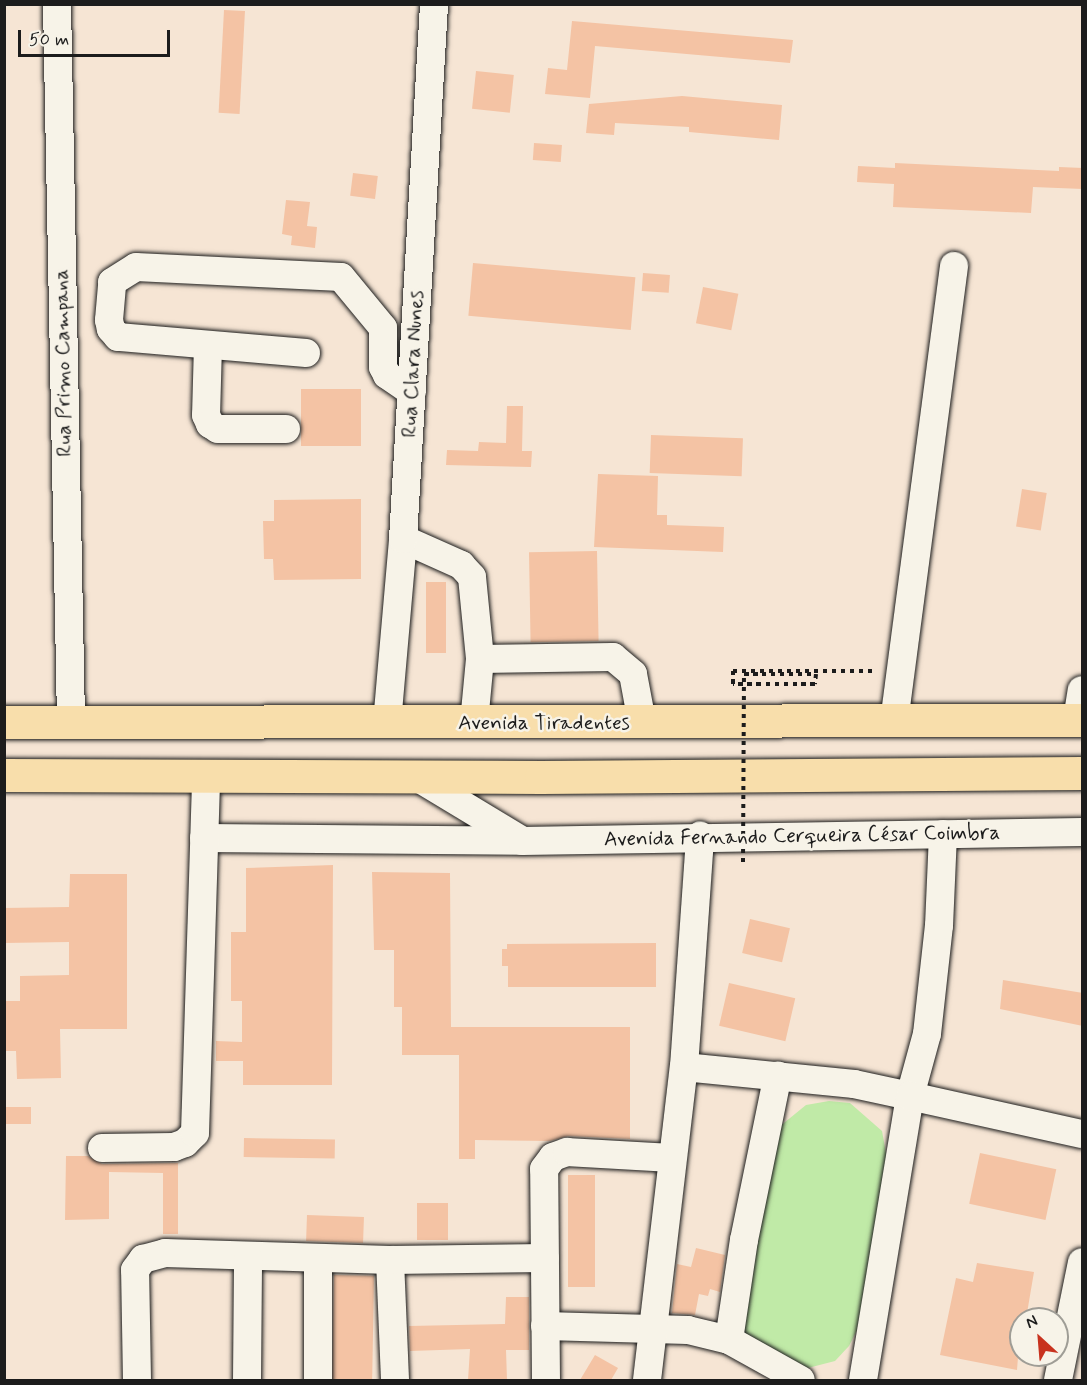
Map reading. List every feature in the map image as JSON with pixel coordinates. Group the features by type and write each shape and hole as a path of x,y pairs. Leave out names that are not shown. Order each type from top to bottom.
{"highway":[{"name":"Avenida Tiradentes","path":"4,722 894,722 1081,710"},
{"path":"4,775 415,776 1083,772"}],"street":[{"name":"Rua Primo Campana","path":"57,4 71,721"},
{"name":"Rua Clara Nunes","path":"387,723 403,539 434,4"},
{"path":"894,722 954,266"},
{"path":"306,353 118,337 111,329 109,320 112,282 136,267 341,278 383,328 383,367 387,375 412,392"},
{"path":"208,345 206,415 210,424 218,429 286,429"},
{"path":"403,539 461,565 472,577 480,659 474,723"},
{"path":"480,659 613,657 633,674 642,722"},
{"path":"102,1148 174,1147 195,1133 206,775"},
{"path":"415,776 522,841"},
{"name":"Avenida Fernando Cerqueira César Coimbra","path":"204,838 522,841 700,836 1083,832"},
{"path":"863,1380 910,1096 927,1034 939,926 943,834"},
{"path":"647,1380 671,1158 684,1067 700,836"},
{"path":"684,1067 778,1075 910,1096 1083,1134"},
{"path":"729,1340 744,1240 778,1075"},
{"path":"546,1380 544,1169 553,1157 567,1152 671,1158"},
{"path":"137,1380 135,1270 143,1259 165,1253 248,1258 390,1260 545,1258"},
{"path":"248,1258 248,1380"},
{"path":"318,1259 318,1380"},
{"path":"390,1260 395,1380"},
{"path":"1058,1380 1077,1320 1081,1279"},
{"path":"545,1326 688,1329 729,1340 801,1380"}],"path":[{"path":"743,862 744,674 816,674 815,684 733,684 733,671 899,671"}],"green space":[{"path":"829,1101 850,1103 882,1131 889,1170 857,1330 849,1346 835,1361 804,1369 762,1356 742,1329 779,1127 806,1105"}],"building":[{"path":"224,10 245,11 240,114 219,113"},
{"path":"572,21 793,40 790,63 595,46 590,98 545,94 548,68 567,70"},
{"path":"476,71 514,75 510,113 472,109"},
{"path":"682,96 782,105 779,140 689,132 689,127 615,123 614,135 586,133 589,104"},
{"path":"534,143 562,145 561,162 533,160"},
{"path":"895,163 1059,171 1059,167 1083,168 1083,189 1033,187 1031,213 893,207 894,184 857,182 858,166 895,168"},
{"path":"353,173 378,176 375,199 350,196"},
{"path":"286,200 310,202 307,226 317,227 315,248 291,245 292,236 282,234"},
{"path":"473,263 635,277 631,330 468,316"},
{"path":"643,273 670,275 669,293 642,291"},
{"path":"703,287 738,294 731,330 696,323"},
{"path":"301,389 361,389 361,446 301,446"},
{"path":"507,406 523,406 522,451 532,451 531,467 446,465 447,450 478,451 479,442 506,443"},
{"path":"651,435 743,438 742,476 650,473"},
{"path":"598,474 658,476 657,515 667,515 667,525 724,527 723,552 594,547"},
{"path":"1022,489 1047,493 1041,530 1016,527"},
{"path":"361,499 361,579 274,580 273,559 264,559 263,521 274,521 274,500"},
{"path":"597,551 599,641 531,642 529,552"},
{"path":"426,582 446,582 446,653 426,653"},
{"path":"333,865 332,1085 243,1085 243,1061 216,1061 216,1041 242,1042 242,1001 231,1001 231,932 246,932 246,868"},
{"path":"372,872 450,873 451,1027 630,1027 630,1139 568,1136 550,1141 475,1140 475,1159 459,1159 459,1055 402,1055 402,1007 394,1007 394,950 374,950"},
{"path":"70,874 127,874 127,1029 60,1029 61,1078 17,1079 16,1051 4,1051 4,1001 20,1001 20,976 69,975 69,942 4,943 4,908 69,907"},
{"path":"750,919 790,928 782,962 742,953"},
{"path":"656,943 656,987 508,987 508,966 502,966 502,949 507,949 507,944"},
{"path":"1003,980 1083,993 1083,1026 1000,1009"},
{"path":"729,983 795,998 785,1041 719,1026"},
{"path":"4,1107 31,1107 31,1124 4,1124"},
{"path":"244,1138 335,1140 335,1159 244,1157"},
{"path":"980,1153 1056,1169 1045,1220 969,1204"},
{"path":"66,1156 88,1156 102,1164 178,1163 178,1234 163,1234 163,1173 109,1172 109,1219 65,1220"},
{"path":"568,1175 595,1175 595,1287 568,1287"},
{"path":"417,1203 448,1203 448,1240 417,1240"},
{"path":"307,1215 364,1217 363,1243 306,1241"},
{"path":"696,1248 725,1255 720,1292 710,1289 708,1296 699,1294 695,1315 672,1313 677,1264 691,1267"},
{"path":"977,1263 1034,1272 1028,1307 1009,1307 1009,1367 1017,1367 1017,1370 940,1355 956,1278 973,1282"},
{"path":"334,1275 374,1276 372,1380 332,1380"},
{"path":"506,1297 529,1297 529,1350 506,1350 507,1380 468,1380 470,1349 410,1351 409,1326 505,1324"},
{"path":"595,1355 618,1368 611,1380 580,1380"}]}
